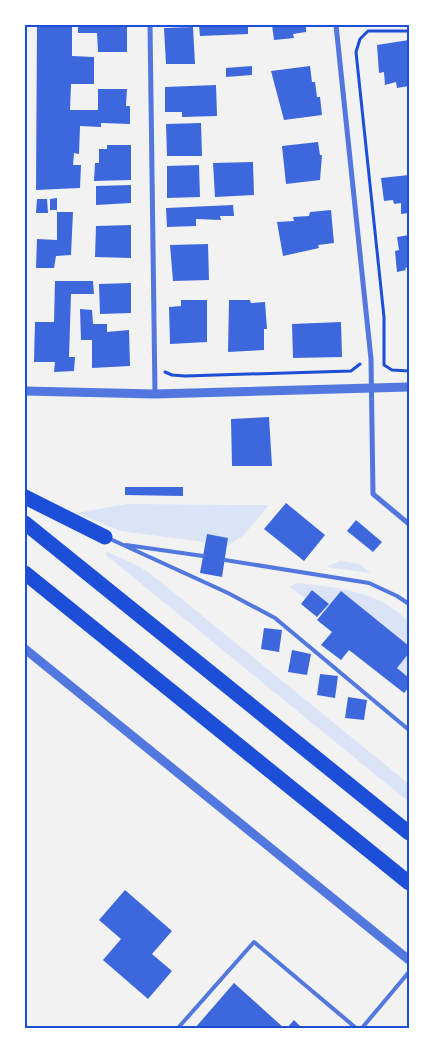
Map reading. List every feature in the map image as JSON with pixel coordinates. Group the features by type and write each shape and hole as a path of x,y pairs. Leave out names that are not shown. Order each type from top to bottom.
{"highway":[{"path":"25,497 74,524 105,537"},
{"path":"25,523 409,833"},
{"path":"25,573 409,883"}],"street":[{"path":"150,25 155,394"},
{"path":"336,25 372,387 373,494 409,524"},
{"path":"25,391 155,394 409,386"},
{"path":"25,649 409,960"}],"lane":[{"path":"105,537 228,593 275,618 409,730"},
{"path":"120,544 203,556"},
{"path":"225,560 369,583 397,596 409,604"},
{"path":"178,1028 254,942 356,1028"},
{"path":"362,1028 409,972"}],"path":[{"path":"409,31 365,32 360,39 356,52 384,317 384,359 386,368 409,370"},
{"path":"163,369 172,375 185,376 351,371 359,367 362,358"}],"shaded area":[{"path":"127,504 269,505 243,536 227,546 228,538 207,535 205,542 120,531 77,513"},
{"path":"106,551 140,567 152,575 409,784 409,802 106,555"},
{"path":"340,561 359,564 371,573 326,567"},
{"path":"297,583 357,592 383,603 409,622 409,646 341,591 330,605 312,590 305,598 289,587"},
{"path":"409,653 409,678 397,668"}],"building":[{"path":"37,25 72,25 72,56 94,57 94,84 71,84 70,110 98,110 98,89 127,89 126,106 130,106 130,124 101,123 101,127 80,126 79,154 74,153 73,165 81,165 80,188 36,190"},
{"path":"78,25 127,25 127,52 98,52 97,33 78,33"},
{"path":"199,25 248,25 248,34 200,36"},
{"path":"272,25 306,25 306,32 293,34 294,38 274,40"},
{"path":"193,27 195,64 166,64 164,28"},
{"path":"409,40 409,86 397,88 396,82 385,85 384,72 379,73 377,45"},
{"path":"252,66 252,75 226,77 226,68"},
{"path":"310,66 312,82 315,82 317,97 320,97 322,115 284,120 271,71"},
{"path":"216,85 217,116 182,117 182,112 165,112 165,87"},
{"path":"201,123 202,156 167,156 166,124"},
{"path":"318,142 320,155 322,155 320,180 286,184 282,146"},
{"path":"107,145 131,145 131,180 94,181 95,163 99,163 99,149 107,149"},
{"path":"253,162 254,195 215,197 213,163"},
{"path":"199,165 200,197 167,198 167,166"},
{"path":"409,175 409,213 401,214 401,203 394,204 393,200 384,201 381,178"},
{"path":"131,185 131,203 96,205 96,186"},
{"path":"57,198 57,210 50,210 50,199"},
{"path":"37,199 47,199 48,213 36,213"},
{"path":"233,205 234,216 220,216 221,220 196,219 196,226 167,227 166,208"},
{"path":"331,210 334,243 318,245 319,248 283,256 277,222 294,221 293,217 309,216 310,212"},
{"path":"57,212 73,212 71,255 56,256 54,268 36,268 37,239 57,240"},
{"path":"131,225 131,258 95,257 96,226"},
{"path":"409,235 409,267 405,268 406,270 397,272 395,251 399,250 397,237"},
{"path":"208,244 209,280 173,281 170,245"},
{"path":"55,281 93,281 94,294 71,294 69,357 75,357 74,371 54,372 55,362 34,362 35,322 54,322"},
{"path":"131,283 131,313 100,314 99,284"},
{"path":"181,300 207,300 207,342 170,344 169,307 181,306"},
{"path":"229,300 250,300 251,303 265,302 267,329 264,329 264,350 228,352"},
{"path":"80,309 92,310 93,324 107,324 107,332 129,330 130,366 92,368 92,340 81,340"},
{"path":"341,322 342,357 293,358 292,324"},
{"path":"269,417 272,466 232,466 231,419"},
{"path":"125,487 183,487 183,496 125,495"},
{"path":"286,503 325,535 304,561 264,529"},
{"path":"356,520 382,542 373,552 347,531"},
{"path":"207,534 228,538 222,577 200,573"},
{"path":"312,590 329,604 317,617 301,604"},
{"path":"341,591 409,646 409,653 397,668 409,678 409,687 404,693 349,650 341,660 321,645 332,632 317,620"},
{"path":"264,628 282,630 279,652 261,649"},
{"path":"292,650 311,654 307,675 288,672"},
{"path":"320,674 338,676 335,698 317,695"},
{"path":"348,697 367,700 364,720 345,718"},
{"path":"125,890 172,931 152,954 172,971 148,999 103,960 121,939 99,920"},
{"path":"234,983 284,1028 195,1028"},
{"path":"294,1020 302,1028 287,1028"}]}
